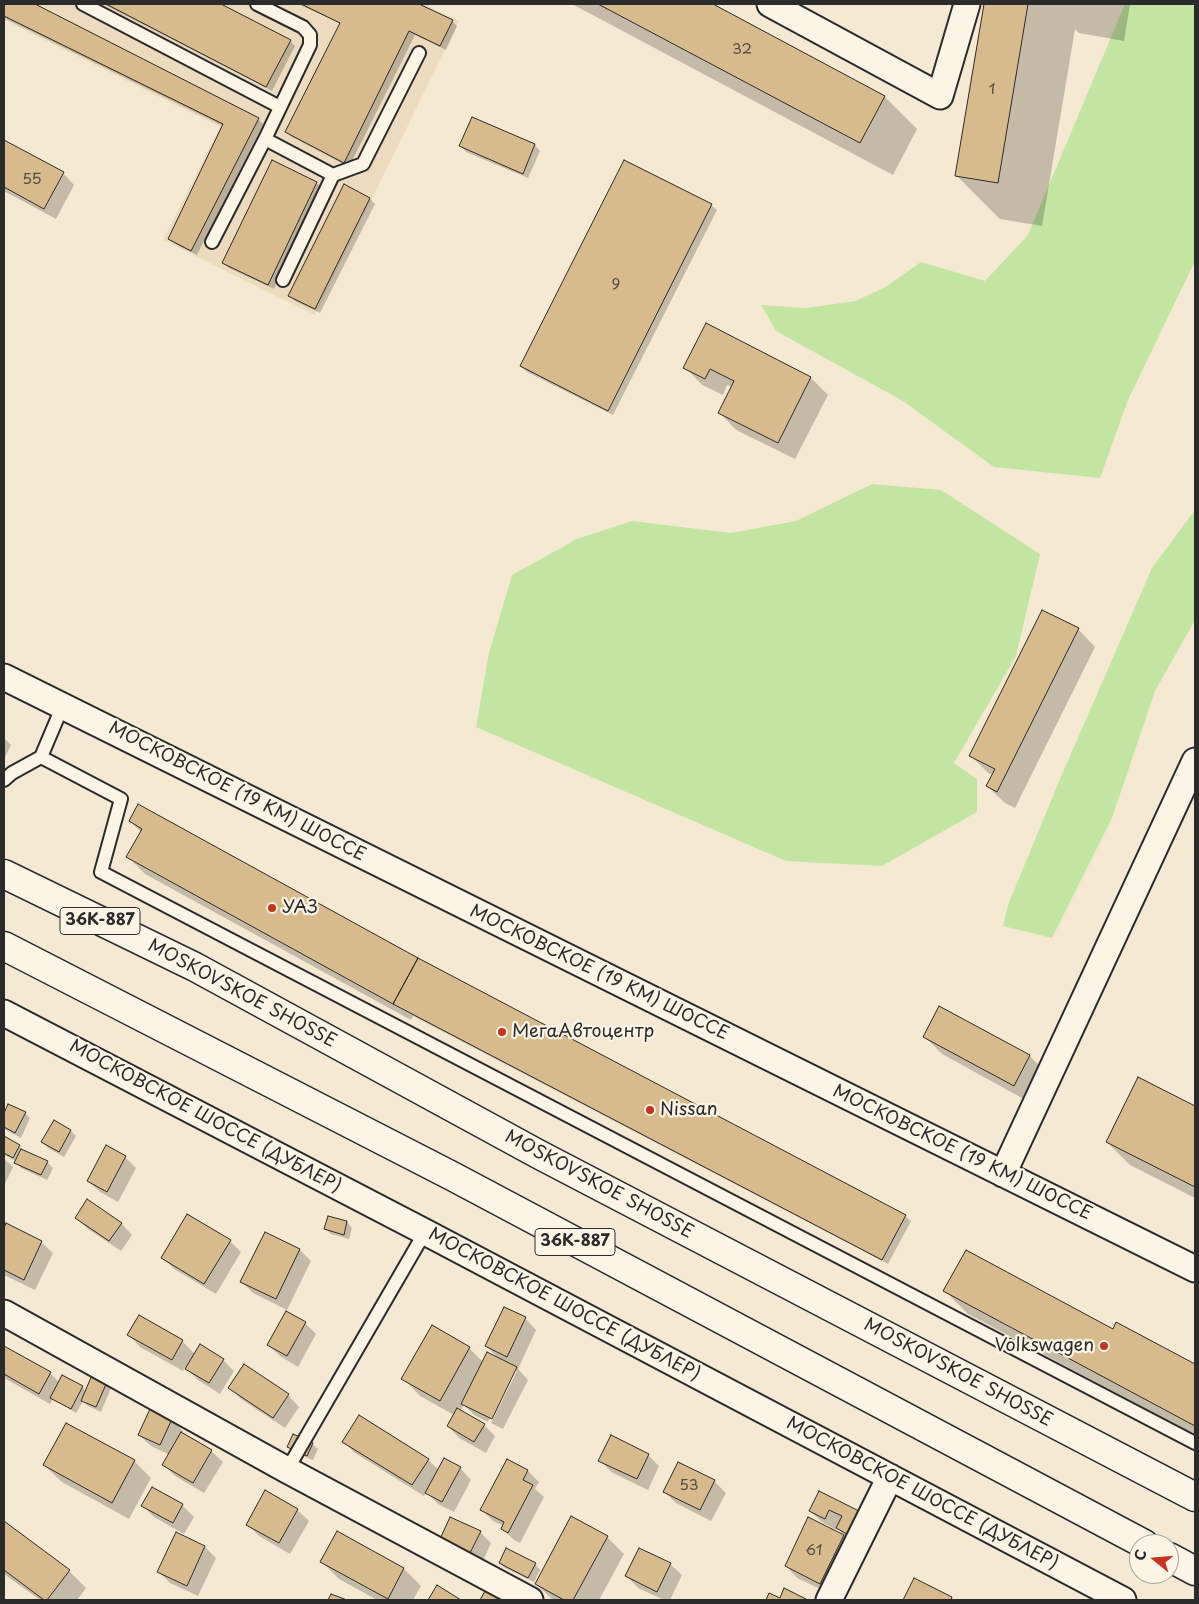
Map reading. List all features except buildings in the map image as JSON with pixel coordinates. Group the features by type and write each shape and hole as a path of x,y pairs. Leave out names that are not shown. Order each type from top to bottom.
{"main road":[{"name":"MOSKOVSKOE SHOSSE","path":"4,874 196,967 538,1154 1195,1497"},
{"name":"36К-887","path":"4,946 443,1172 1129,1536"},
{"path":"1179,1562 1195,1571"}],"street":[{"path":"770,4 940,96 967,4"},
{"name":"МОСКОВСКОЕ (19 КМ) ШОССЕ","path":"4,677 1195,1268"},
{"path":"1003,1174 1195,761"},
{"name":"МОСКОВСКОЕ ШОССЕ (ДУБЛЕР)","path":"4,1012 1123,1600"},
{"path":"4,1313 287,1470 530,1600"},
{"path":"829,1600 890,1477"}],"lane":[{"path":"83,4 280,106"},
{"path":"212,242 265,140 310,45 310,35 303,27 257,4"},
{"path":"283,280 333,175 363,164 419,53"},
{"path":"265,140 333,175"},
{"path":"4,780 12,773 41,757 63,705"},
{"path":"41,757 121,799 101,872 1195,1443"},
{"path":"287,1470 425,1232"}],"shaded area":[{"path":"4,4 424,4 459,21 315,315 163,240 220,127 4,20"}],"green space":[{"path":"1125,4 1195,4 1195,261 1128,400 1100,478 994,467 903,401 776,331 761,305 806,308 856,301 887,286 921,262 985,281 1028,235"},
{"path":"872,484 941,490 1040,554 1016,656 954,763 977,779 977,812 882,866 786,861 476,727 489,653 512,575 577,539 632,521 731,533 796,521"},
{"path":"1195,510 1195,620 1155,691 1112,818 1052,938 1003,926 1008,905 1060,779 1152,568"}],"place":[{"name":"УАЗ","path":"272,908"},
{"name":"МегаАвтоцентр","path":"502,1032"},
{"name":"Nissan","path":"650,1110"},
{"name":"Volkswagen","path":"1104,1346"}]}
